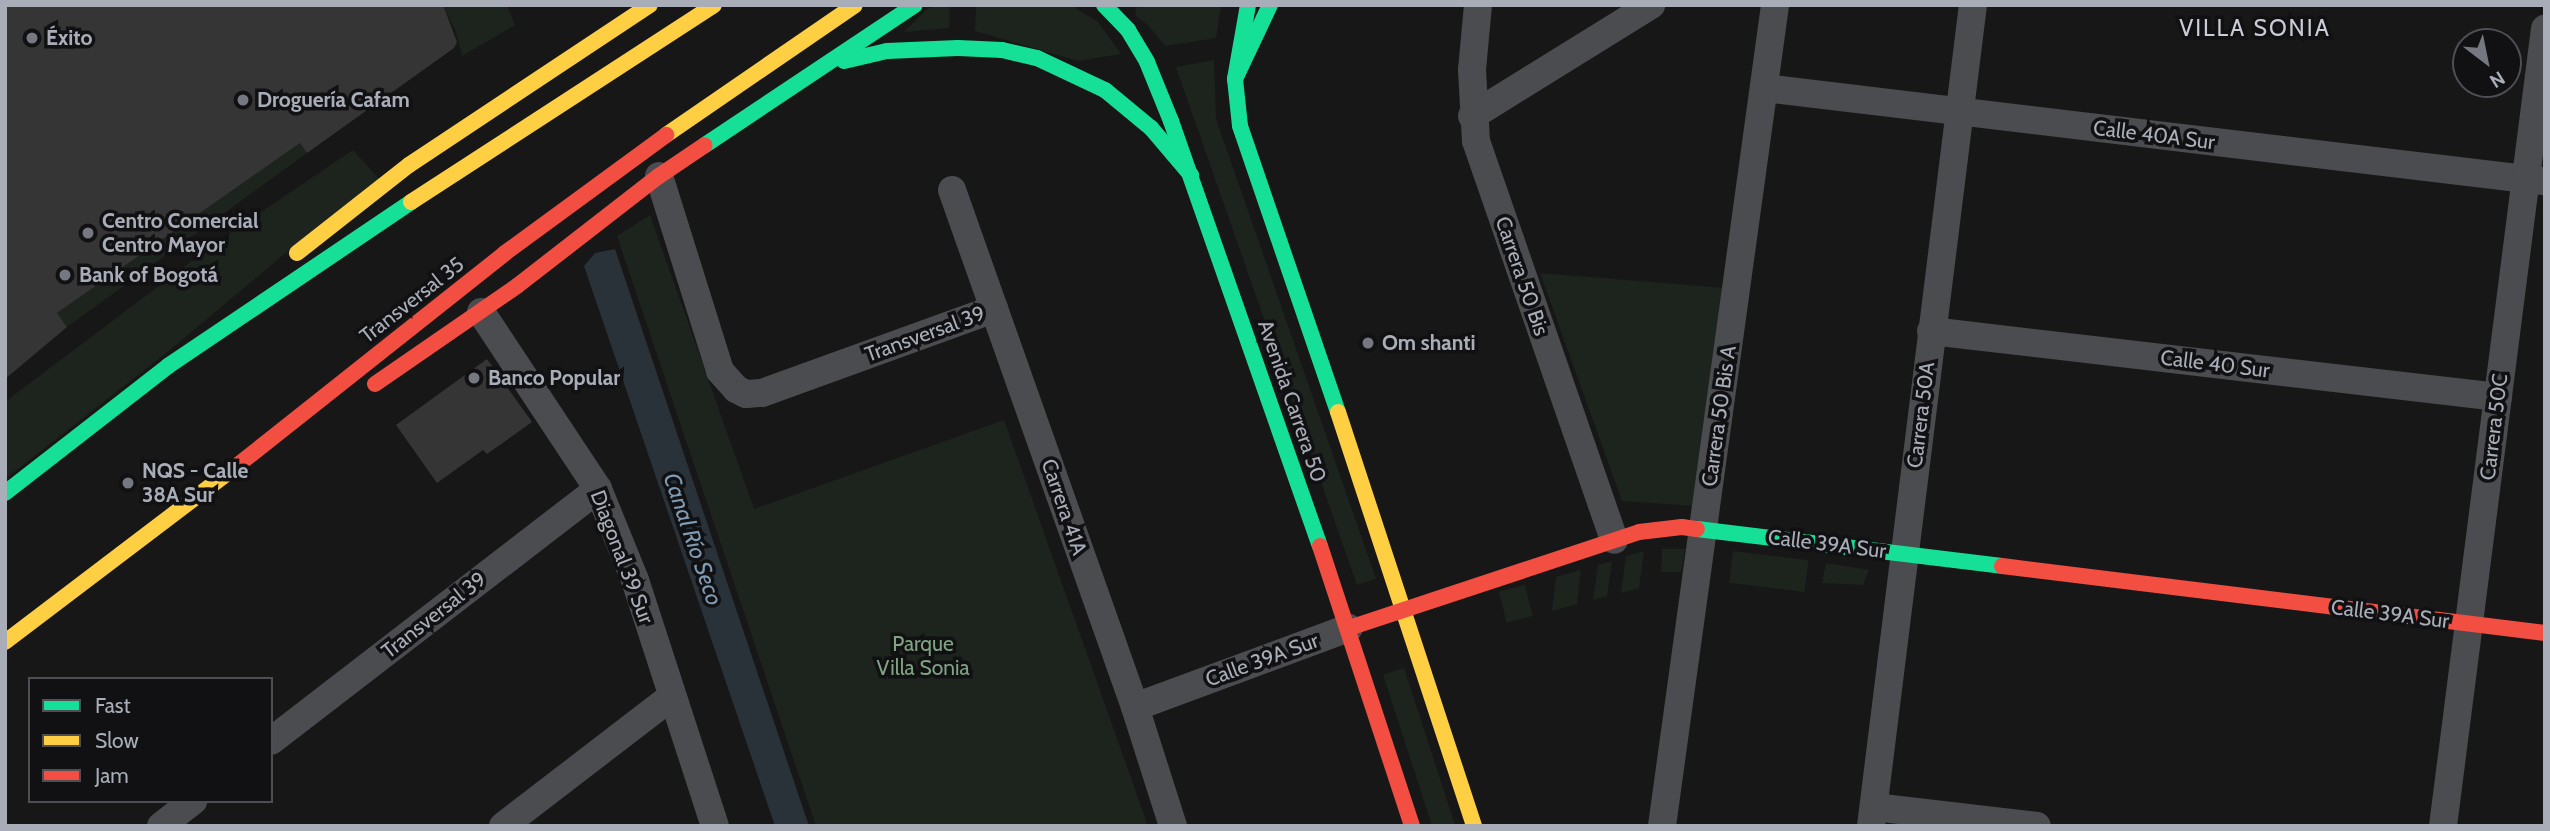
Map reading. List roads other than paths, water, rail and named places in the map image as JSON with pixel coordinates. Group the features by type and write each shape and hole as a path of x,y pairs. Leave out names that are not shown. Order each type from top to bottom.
{"main road":[{"path":"5,493 168,366 324,229 409,165 650,5"},
{"path":"168,366 436,185 714,5"},
{"name":"Transversal 35","path":"5,642 227,474 505,253 675,129 855,5"},
{"path":"366,390 481,312 659,176 815,69 915,5"},
{"name":"Avenida Carrera 50","path":"1104,5 1128,30 1147,62 1191,175 1349,628 1412,826"},
{"name":"Avenida Carrera 50","path":"1248,5 1237,52 1235,79 1238,114 1246,146 1404,610 1474,826"},
{"path":"1235,79 1270,5"},
{"path":"815,69 862,57 907,50 1002,50 1037,58 1105,90 1151,128 1191,175"},
{"path":"227,474 343,404"},
{"name":"Calle 39A Sur","path":"1349,628 1614,540 1657,529 1703,528 2545,634"}],"street":[{"name":"Carrera 50 Bis","path":"1478,5 1472,70 1472,116 1483,167 1614,540"},
{"path":"1472,116 1651,5"},
{"name":"Carrera 50 Bis A","path":"1662,826 1775,5"},
{"name":"Carrera 50A","path":"1872,817 1973,5"},
{"name":"Carrera 50C","path":"2443,826 2498,397 2536,181 2545,29"},
{"name":"Calle 40A Sur","path":"1764,88 2536,181"},
{"name":"Transversal 39","path":"659,176 720,371 736,389 746,394 762,393 994,309"},
{"name":"Carrera 41A","path":"953,190 1135,708 1173,826"},
{"name":"Diagonal 39 Sur","path":"481,312 598,489 635,580 715,826"},
{"name":"Calle 40 Sur","path":"1931,331 2498,397"},
{"name":"Transversal 39","path":"273,739 598,489"},
{"name":"Calle 39A Sur","path":"1135,708 1349,628"},
{"path":"503,826 671,697"},
{"path":"161,826 190,803"},
{"path":"1872,817 2038,826"}],"water":[{"name":"Canal Río Seco","path":"615,249 809,826 775,826 584,266 595,253"}],"place":[{"name":"Éxito","path":"32,38"},
{"name":"Droguería Cafam","path":"243,100"},
{"name":"Centro Comercial Centro Mayor","path":"88,233"},
{"name":"Bank of Bogotá","path":"65,275"},
{"name":"Om shanti","path":"1368,343"},
{"name":"Banco Popular","path":"474,378"},
{"name":"NQS - Calle 38A Sur","path":"128,483"}],"district":[{"name":"VILLA SONIA","path":"2255,28"}],"park label":[{"name":"Parque Villa Sonia","path":"923,656"}]}
